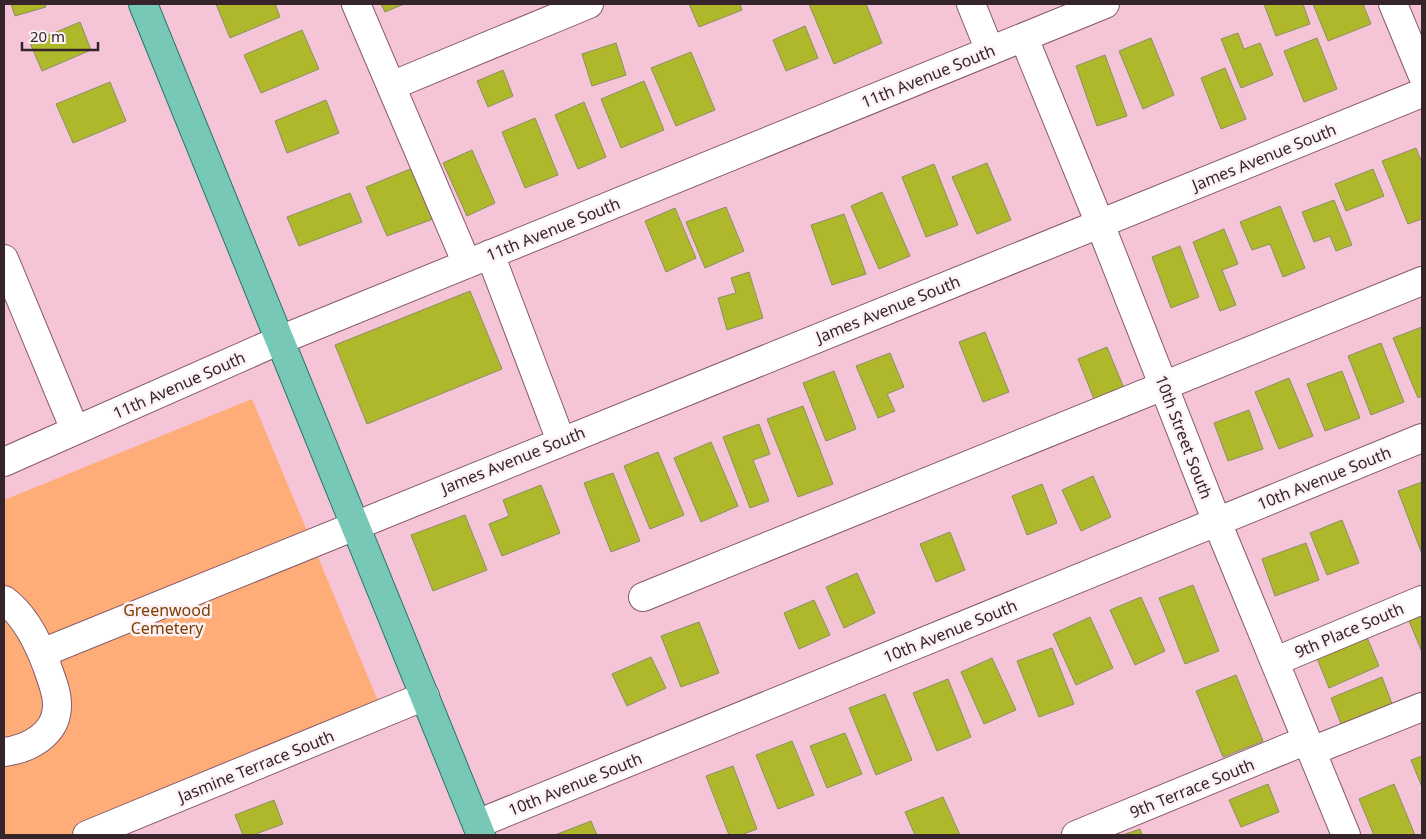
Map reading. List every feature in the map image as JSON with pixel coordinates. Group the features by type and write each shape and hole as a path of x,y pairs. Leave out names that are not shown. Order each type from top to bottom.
{"main road":[{"path":"143,4 479,829"}],"street":[{"path":"356,4 391,86 478,259 561,441"},
{"path":"391,86 589,4"},
{"path":"971,4 990,51"},
{"name":"11th Avenue South","path":"4,462 280,340 1105,4"},
{"path":"1393,4 1422,74"},
{"name":"10th Street South","path":"1024,38 1100,224 1217,522 1276,661 1346,835"},
{"name":"James Avenue South","path":"42,653 316,542 354,524 1422,94"},
{"path":"4,259 75,430"},
{"path":"643,597 1163,384 1422,281"},
{"name":"10th Avenue South","path":"479,829 1422,438"},
{"path":"4,600 22,616 42,653 56,694 55,717 43,737 32,745 4,752"},
{"name":"9th Place South","path":"1276,661 1422,600"},
{"name":"Jasmine Terrace South","path":"87,835 425,696"},
{"name":"9th Terrace South","path":"1076,835 1310,746 1422,708"}],"green space":[{"name":"Greenwood Cemetery","path":"252,399 381,708 71,835 4,835 4,500"}],"building":[{"path":"11,4 45,4 46,7 15,16"},
{"path":"216,4 275,4 280,17 230,38"},
{"path":"381,4 404,4 385,12"},
{"path":"689,4 740,4 742,10 699,27"},
{"path":"809,4 866,4 882,43 834,64"},
{"path":"1264,4 1303,4 1310,24 1276,36"},
{"path":"1313,4 1363,4 1371,24 1328,41"},
{"path":"80,22 91,50 42,71 30,43"},
{"path":"805,26 818,58 786,71 773,40"},
{"path":"302,30 319,69 261,93 244,55"},
{"path":"1238,33 1244,49 1260,43 1273,75 1241,88 1221,39"},
{"path":"1151,38 1174,95 1143,109 1119,51"},
{"path":"1317,38 1337,89 1304,102 1284,51"},
{"path":"616,43 626,75 592,86 582,54"},
{"path":"691,52 715,110 676,126 651,68"},
{"path":"1105,55 1127,116 1097,126 1076,66"},
{"path":"1225,68 1246,119 1221,129 1201,78"},
{"path":"503,70 513,96 488,107 477,81"},
{"path":"644,81 664,130 621,148 601,99"},
{"path":"110,82 126,121 73,143 56,104"},
{"path":"326,100 339,133 287,153 275,121"},
{"path":"584,102 606,157 578,169 555,115"},
{"path":"535,118 558,175 525,188 502,132"},
{"path":"1416,148 1422,163 1422,219 1408,224 1382,161"},
{"path":"472,150 495,203 467,216 443,163"},
{"path":"987,163 1011,220 977,234 952,177"},
{"path":"934,164 958,225 926,237 902,177"},
{"path":"415,167 436,218 387,236 366,187"},
{"path":"1373,169 1384,196 1346,211 1335,184"},
{"path":"882,192 910,256 879,269 851,206"},
{"path":"350,193 362,222 299,246 287,217"},
{"path":"1334,200 1352,245 1336,251 1330,236 1314,242 1302,212"},
{"path":"1280,206 1305,268 1283,277 1270,244 1252,250 1240,222"},
{"path":"726,207 744,251 705,268 686,222"},
{"path":"675,208 696,258 666,272 645,221"},
{"path":"844,214 866,274 832,285 811,225"},
{"path":"1224,229 1238,264 1222,270 1236,305 1220,311 1193,242"},
{"path":"1180,246 1199,297 1171,308 1152,257"},
{"path":"749,272 763,318 727,330 718,298 736,293 731,278"},
{"path":"470,291 502,369 367,424 335,345"},
{"path":"1422,327 1422,396 1418,398 1393,338"},
{"path":"985,332 1009,392 983,402 959,342"},
{"path":"1381,343 1404,402 1371,415 1348,356"},
{"path":"1107,347 1124,388 1094,399 1078,359"},
{"path":"890,353 904,387 887,394 895,411 878,418 856,366"},
{"path":"834,371 856,429 826,441 803,383"},
{"path":"1342,371 1360,418 1325,431 1307,384"},
{"path":"1289,378 1313,436 1279,449 1255,392"},
{"path":"803,406 833,484 798,497 767,419"},
{"path":"1249,410 1263,449 1228,461 1214,423"},
{"path":"759,424 770,454 753,460 769,501 750,508 723,437"},
{"path":"711,442 738,506 701,522 674,458"},
{"path":"658,452 684,515 650,529 624,466"},
{"path":"613,473 640,541 611,552 584,483"},
{"path":"1093,476 1111,517 1081,531 1062,490"},
{"path":"1422,482 1422,554 1398,491"},
{"path":"1042,484 1057,523 1027,535 1012,496"},
{"path":"541,485 560,533 502,556 489,524 509,516 503,500"},
{"path":"465,515 487,570 433,591 411,535"},
{"path":"1342,520 1359,563 1327,575 1310,533"},
{"path":"950,532 965,570 936,582 920,544"},
{"path":"1306,543 1319,580 1275,596 1262,559"},
{"path":"857,573 875,613 844,628 826,587"},
{"path":"1193,585 1219,651 1185,664 1159,598"},
{"path":"1141,597 1165,651 1135,665 1110,610"},
{"path":"814,600 830,635 799,649 784,613"},
{"path":"1422,615 1422,652 1409,621"},
{"path":"1090,617 1113,668 1076,685 1053,634"},
{"path":"699,622 719,673 681,687 661,636"},
{"path":"1366,635 1379,666 1329,688 1316,656"},
{"path":"1052,648 1074,704 1039,717 1017,661"},
{"path":"651,657 666,688 627,706 612,674"},
{"path":"992,658 1016,710 984,724 961,672"},
{"path":"1236,675 1263,741 1223,757 1196,691"},
{"path":"1382,677 1394,709 1343,729 1331,698"},
{"path":"948,679 971,737 937,751 913,693"},
{"path":"885,694 912,760 876,775 849,708"},
{"path":"845,733 862,774 827,788 810,746"},
{"path":"792,741 814,795 778,809 756,755"},
{"path":"1422,756 1422,787 1411,760"},
{"path":"733,766 757,829 741,835 729,835 706,776"},
{"path":"1268,784 1279,812 1241,827 1229,800"},
{"path":"1394,784 1415,835 1374,835 1359,799"},
{"path":"943,797 960,835 915,835 905,812"},
{"path":"274,800 283,824 253,835 243,835 235,815"},
{"path":"591,821 597,835 555,835"},
{"path":"1140,829 1142,835 1123,835"}]}
